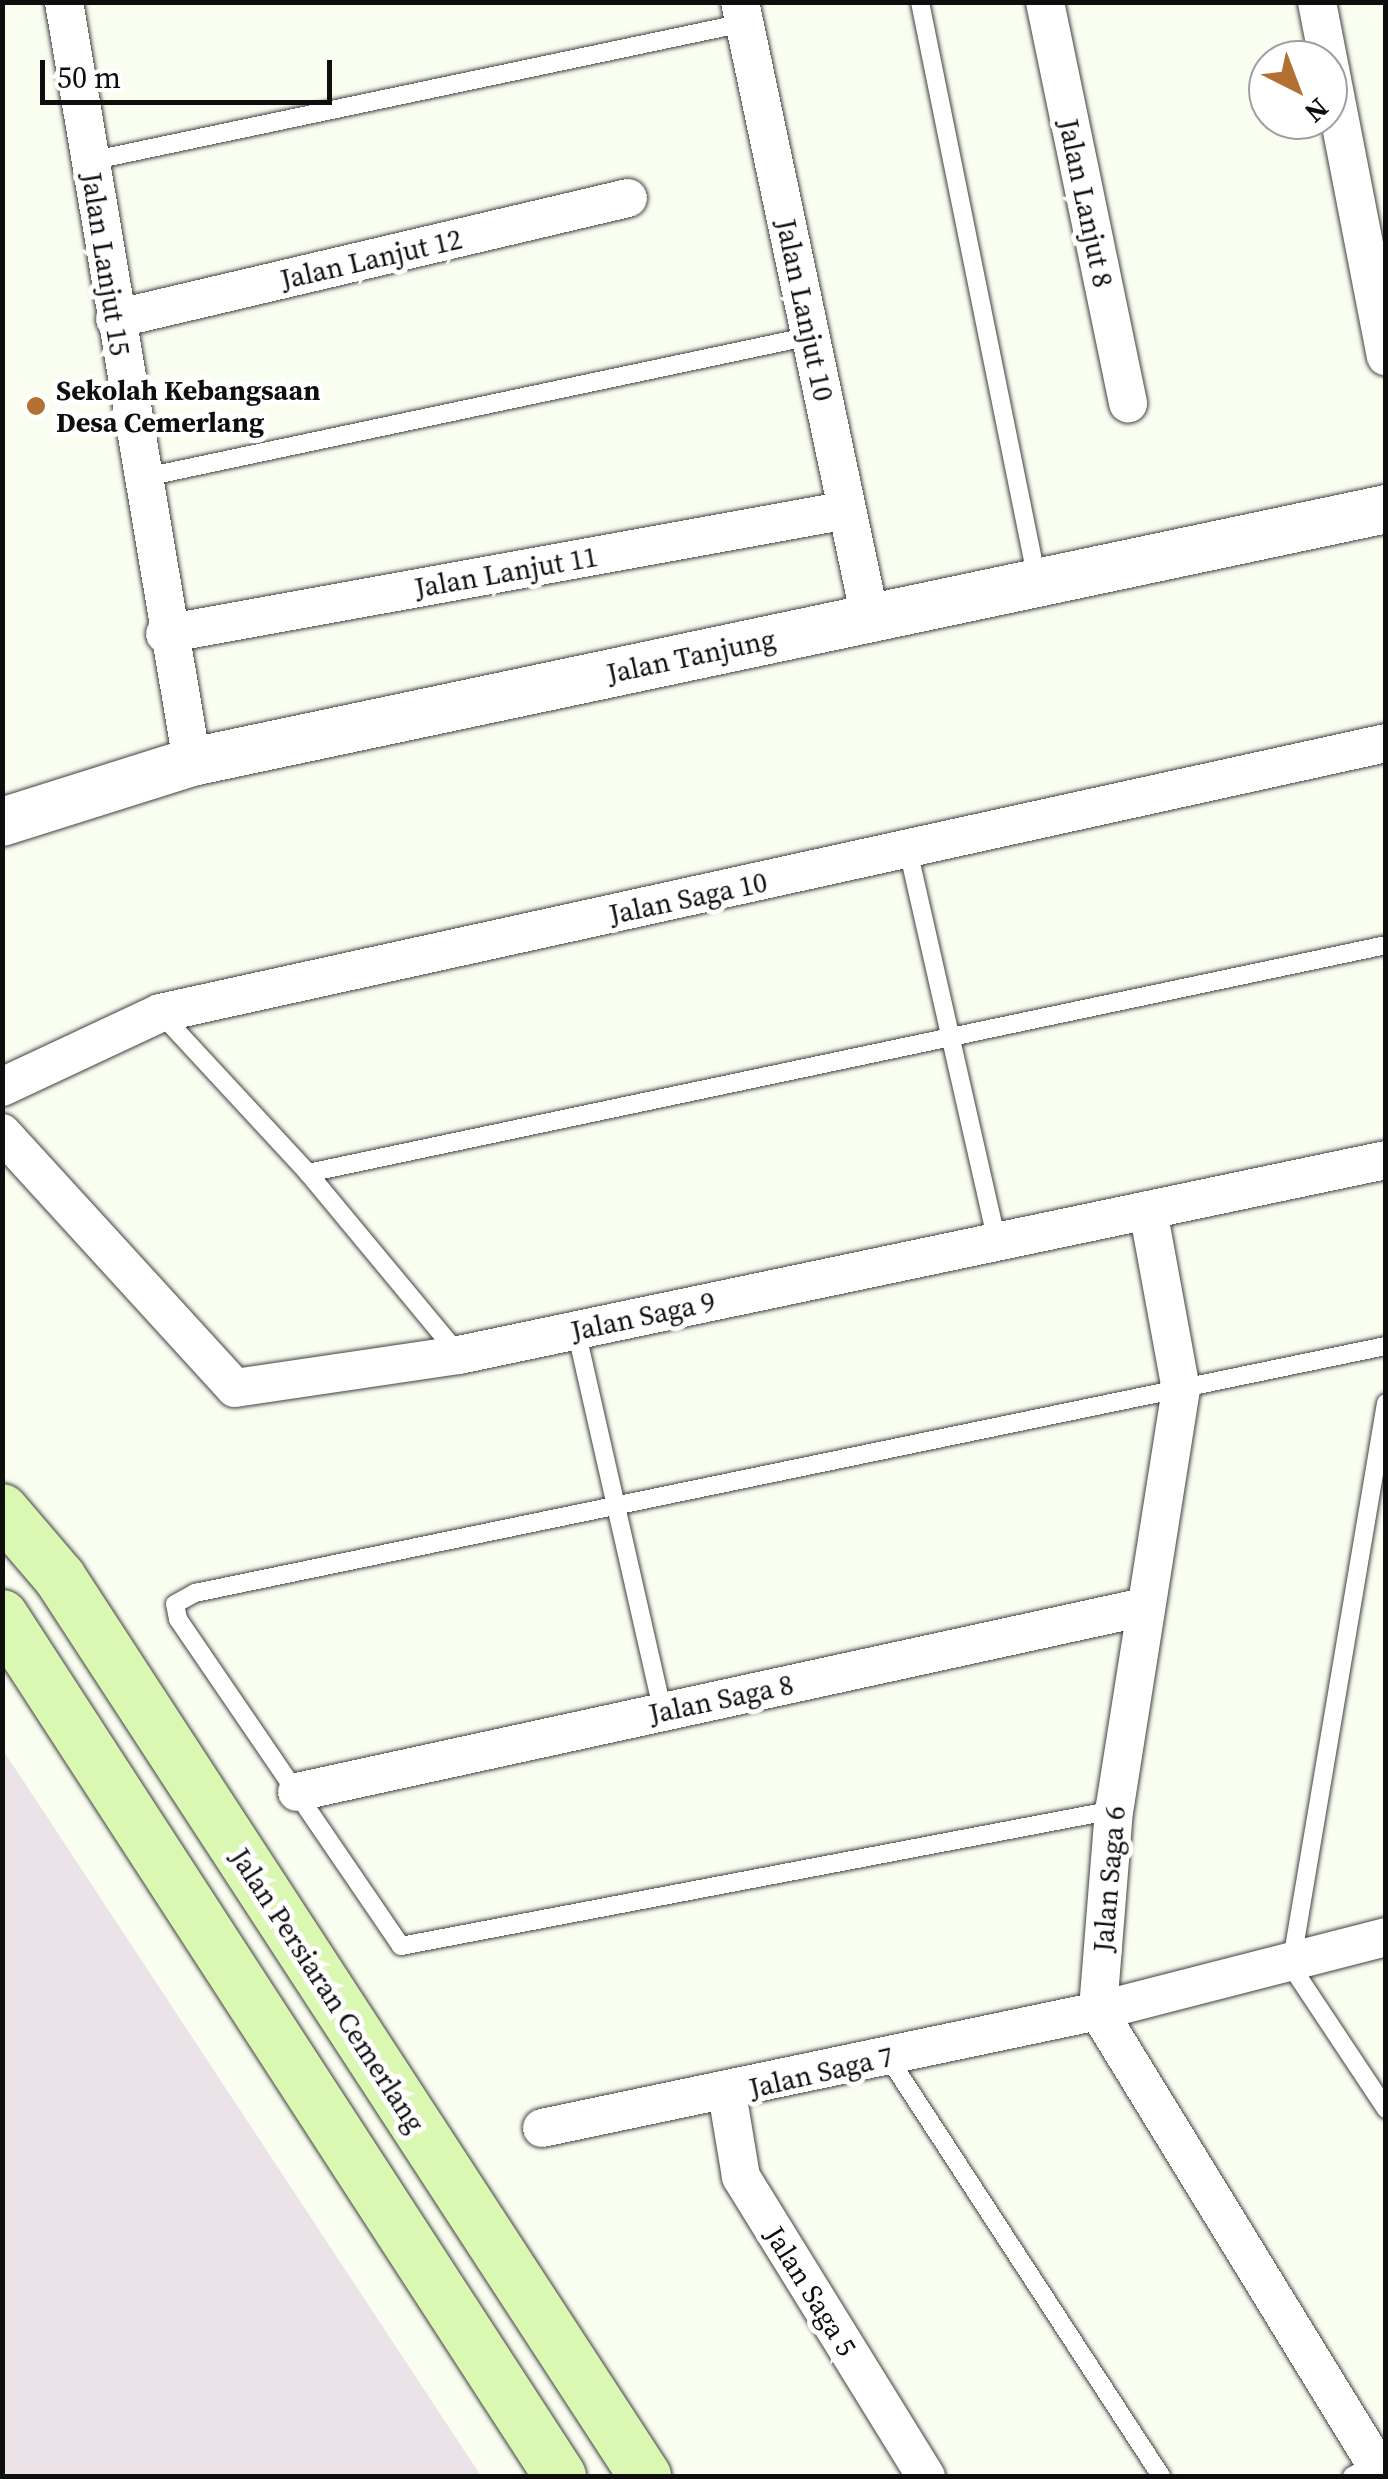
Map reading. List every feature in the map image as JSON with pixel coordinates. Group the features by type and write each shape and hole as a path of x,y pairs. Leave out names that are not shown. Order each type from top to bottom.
{"main road":[{"name":"Jalan Persiaran Cemerlang","path":"2,1510 60,1578 645,2476"},
{"path":"2,1616 560,2476"}],"street":[{"name":"Jalan Lanjut 8","path":"1045,2 1128,404"},
{"path":"1317,2 1386,356"},
{"name":"Jalan Lanjut 15","path":"74,4 90,160 114,319 165,634 192,762"},
{"name":"Jalan Lanjut 10","path":"742,12 870,618"},
{"name":"Jalan Lanjut 12","path":"114,319 628,198"},
{"name":"Jalan Tanjung","path":"2,822 192,762 1386,509"},
{"name":"Jalan Lanjut 11","path":"165,634 847,510"},
{"name":"Jalan Saga 10","path":"2,1087 160,1013 1386,743"},
{"name":"Jalan Saga 9","path":"2,1133 234,1388 459,1354 1386,1160"},
{"name":"Jalan Saga 6","path":"1098,2011 1114,1810 1181,1389 1148,1210"},
{"name":"Jalan Saga 8","path":"297,1792 1144,1607"},
{"name":"Jalan Saga 7","path":"542,2128 727,2093 1098,2011 1291,1966 1386,1937"},
{"path":"1098,2011 1370,2472"},
{"name":"Jalan Saga 5","path":"727,2093 741,2178 926,2476"}],"lane":[{"path":"920,2 1038,580"},
{"path":"90,160 742,12"},
{"path":"140,478 811,336"},
{"path":"908,850 998,1242"},
{"path":"308,1173 1386,945"},
{"path":"160,1013 308,1173 459,1354"},
{"path":"576,1330 663,1712"},
{"path":"1114,1810 401,1946 174,1604 195,1593 1386,1346"},
{"path":"1386,1403 1291,1966 1386,2109"},
{"path":"888,2057 1161,2476"}],"shaded area":[{"path":"3,1750 481,2476 3,2476"}],"place":[{"name":"Sekolah Kebangsaan Desa Cemerlang","path":"36,406"}]}
